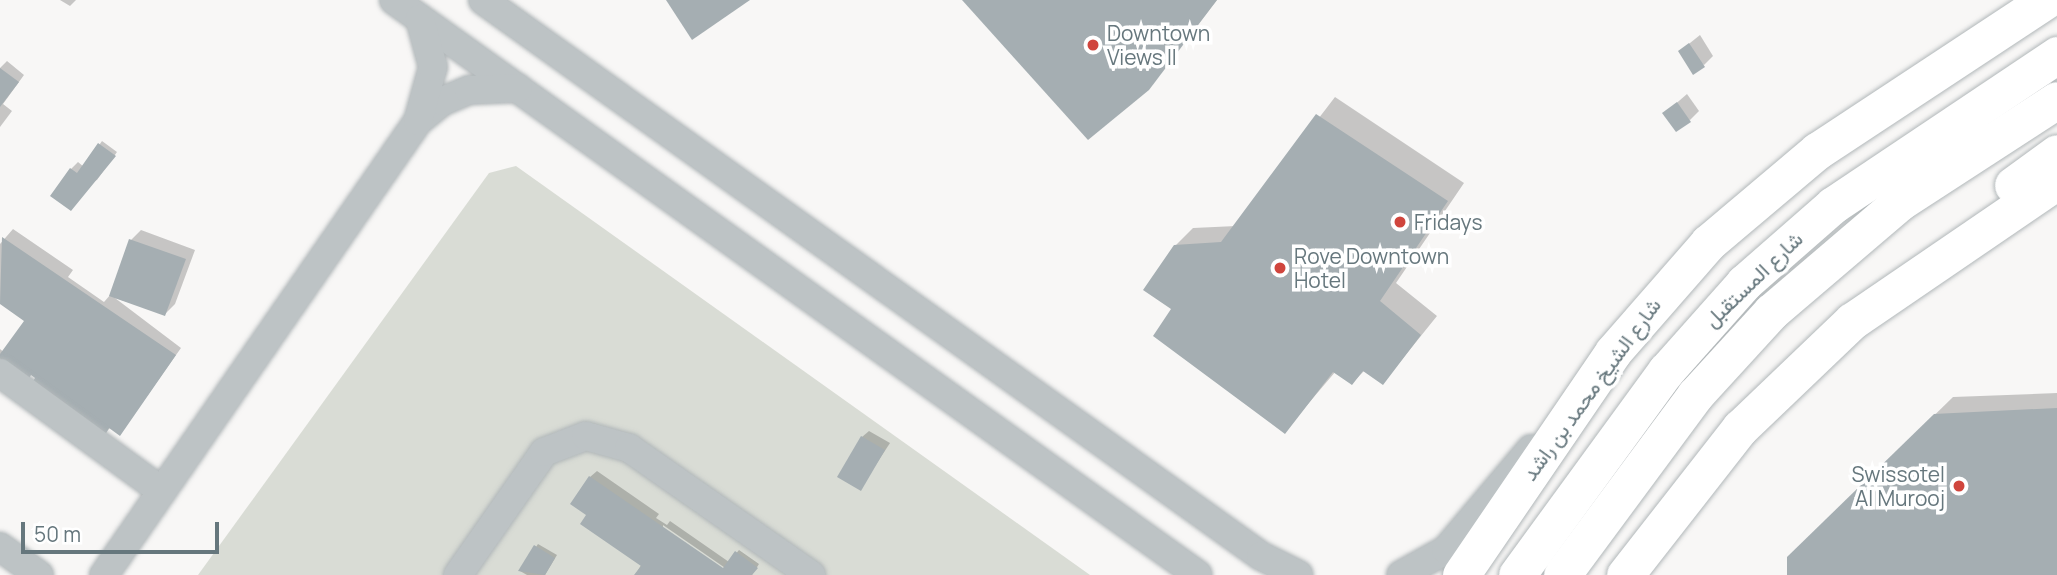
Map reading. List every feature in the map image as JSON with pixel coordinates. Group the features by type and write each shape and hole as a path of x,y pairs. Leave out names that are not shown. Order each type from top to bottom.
{"main road":[{"path":"1969,50 2012,0"},
{"name":"شارع الشيخ محمد بن راشد","path":"1461,575 1555,436 1643,314 1725,227 1818,151 2046,0"},
{"name":"شارع المستقبل","path":"1517,575 1666,371 1744,283 1871,177 2057,55"},
{"name":"شارع المستقبل","path":"1562,575 1695,395 1771,312 1900,202 2057,100"},
{"path":"1952,250 2000,196 2057,153"},
{"path":"1625,575 1703,471 1780,387 1863,312 2057,181"},
{"path":"1952,250 2057,207"}],"street":[{"path":"394,0 1198,575"},
{"path":"483,0 1285,575"},
{"path":"418,121 433,67 420,19"},
{"path":"104,575 159,489 418,121 443,102 469,90 518,88"},
{"path":"0,373 159,489"},
{"path":"458,575 544,452 586,436 609,439 629,448 801,572"},
{"path":"1401,575 1446,550 1516,464 1555,436"},
{"path":"0,547 39,575"},
{"path":"1261,556 1299,575"}],"shaded area":[{"path":"516,166 1090,575 198,575 489,173"}],"building":[{"path":"666,0 750,0 692,40"},
{"name":"Downtown Views II","path":"962,0 1217,0 1149,90 1088,140"},
{"path":"1689,43 1705,67 1693,75 1678,51"},
{"path":"0,68 19,82 0,107"},
{"path":"1677,102 1691,122 1676,132 1662,113"},
{"name":"Rove Downtown Hotel","path":"1316,114 1448,201 1380,301 1421,335 1383,385 1363,371 1352,385 1333,372 1285,434 1153,336 1171,309 1143,290 1174,245 1221,242"},
{"path":"98,143 116,156 71,211 50,196 70,168 77,173"},
{"path":"2,237 176,355 120,436 109,428 104,437 29,387 35,378 31,375 27,382 0,363 0,354 24,321 0,304"},
{"path":"129,239 186,259 165,316 109,296"},
{"name":"Swissotel Al Murooj","path":"2057,408 2057,575 1787,575 1787,557 1934,414"},
{"path":"861,436 885,450 861,491 837,477"},
{"path":"589,476 723,568 735,551 758,568 752,575 634,575 641,566 580,524 586,515 570,504"},
{"path":"534,545 555,558 545,575 518,571"}],"place":[{"name":"Downtown Views II","path":"1093,45"},
{"name":"Fridays","path":"1400,222"},
{"name":"Rove Downtown Hotel","path":"1280,268"},
{"name":"Swissotel Al Murooj","path":"1959,486"}]}
